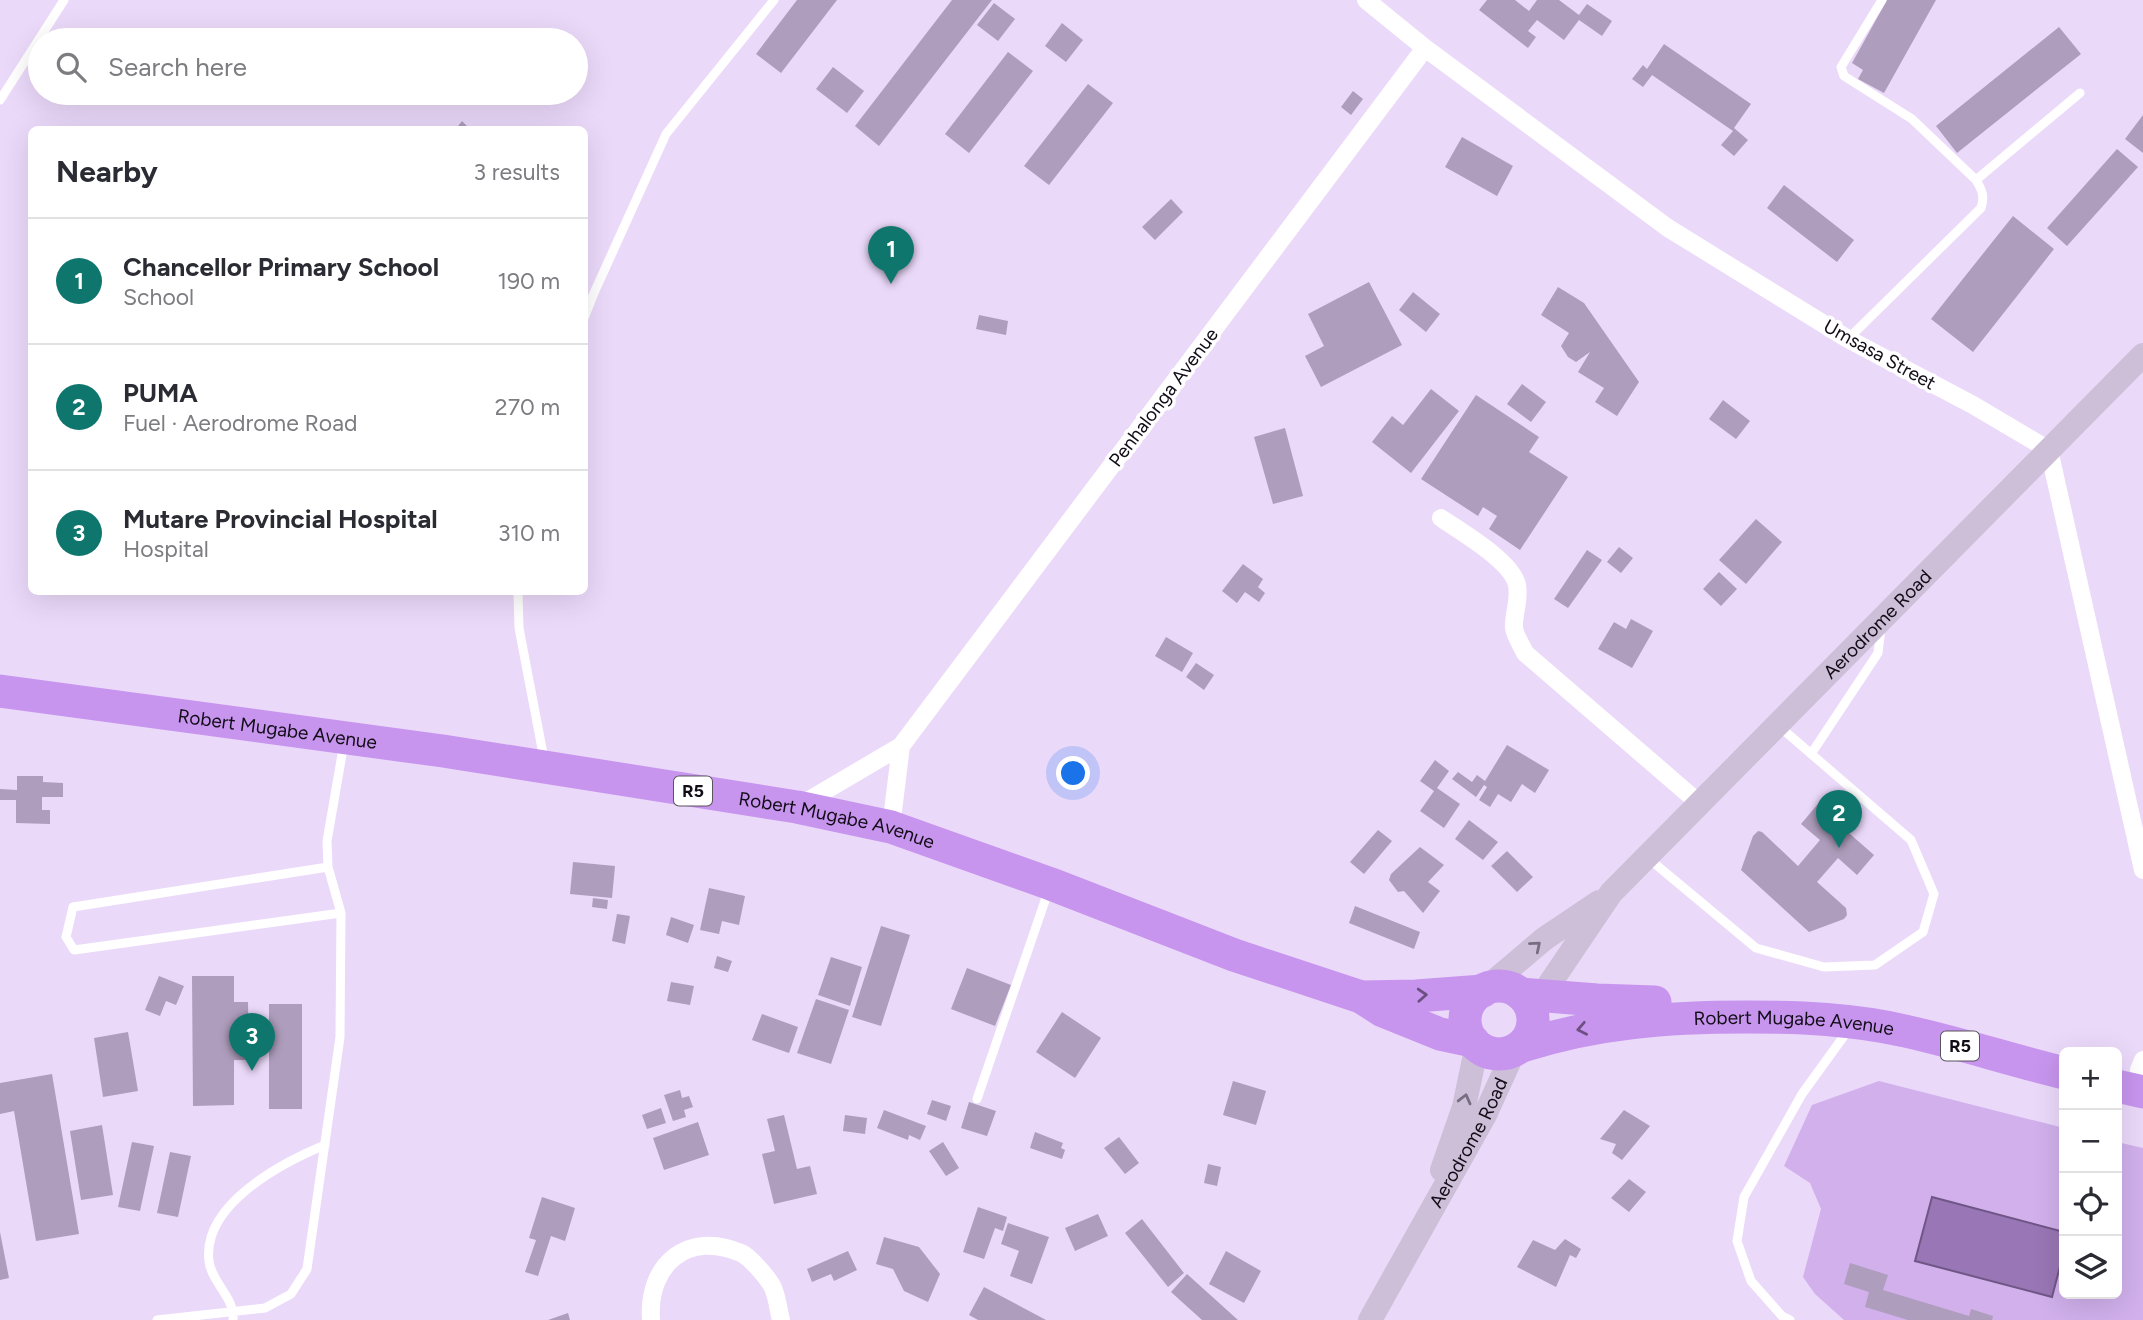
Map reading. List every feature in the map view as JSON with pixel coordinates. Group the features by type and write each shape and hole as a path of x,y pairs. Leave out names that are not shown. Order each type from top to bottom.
{"highway":[{"name":"Robert Mugabe Avenue","path":"0,691 443,751 797,807 891,827 1051,884 1234,955 1361,997 1383,1011 1440,1034 1475,1043"},
{"name":"R5","path":"1483,990 1507,987 1531,1000"},
{"name":"Robert Mugabe Avenue","path":"1361,997 1416,996 1483,990"},
{"path":"1475,1043 1467,1031 1466,1020 1468,1008 1483,990"},
{"name":"Robert Mugabe Avenue","path":"1531,1000 1817,1003 1903,1016 2059,1054"},
{"path":"1518,1048 1528,1038 1532,1029 1531,1000"},
{"name":"Robert Mugabe Avenue","path":"1518,1048 1569,1032 1603,1025 1773,1017 1855,1022 1905,1031 2059,1072"},
{"name":"R5","path":"1475,1043 1494,1054 1518,1048"}],"street":[{"name":"Umsasa Street","path":"1366,0 1425,48 1668,228 1847,339 1973,405 2049,450"},
{"name":"Penhalonga Avenue","path":"797,807 901,747 1425,48"},
{"name":"Aerodrome Road","path":"1531,1000 1611,894 2143,355"},
{"path":"2049,450 2143,870"},
{"path":"1441,518 1505,564 1517,583 1518,607 1514,628 1525,653 1700,804"},
{"name":"Penhalonga Avenue","path":"891,827 901,747"},
{"name":"Aerodrome Road","path":"1483,990 1544,939 1611,894"},
{"name":"Aerodrome Road","path":"1420,1234 1464,1107 1475,1043"},
{"name":"Aerodrome Road","path":"1370,1320 1485,1115 1518,1048"},
{"path":"652,1320 654,1284 670,1260 691,1247 717,1246 744,1254 772,1286 781,1320"}],"lane":[{"path":"46,28 64,0"},
{"path":"588,308 666,134 774,0"},
{"path":"1847,339 1981,208 1984,198 1976,180 1912,119 1841,72 1882,0"},
{"path":"0,100 28,56"},
{"path":"1976,180 2080,93"},
{"path":"518,595 519,628 545,768"},
{"path":"1811,754 1878,653 1882,620"},
{"path":"1647,857 1756,948 1824,967 1875,965 1923,933 1934,894 1910,840 1778,725"},
{"path":"157,1320 234,1315 265,1308 290,1294 307,1269 340,1037 341,913 328,867 327,841 345,738"},
{"path":"328,867 73,907 66,937 74,950 341,913"},
{"path":"977,1099 1051,884"},
{"path":"1790,1320 1782,1316 1751,1281 1737,1241 1744,1197 1802,1094 1855,1022"},
{"path":"234,1315 209,1261 211,1231 238,1196 296,1157 325,1145"}],"shaded area":[{"path":"1879,1081 2059,1127 2059,1299 2122,1299 2122,1143 2143,1148 2143,1320 1844,1320 1815,1294 1803,1277 1821,1209 1810,1183 1784,1166 1812,1105"},
{"path":"1932,1197 2059,1231 2059,1270 2052,1297 1915,1261"}],"building":[{"path":"797,0 837,0 781,73 756,54"},
{"path":"952,0 992,0 879,146 855,126"},
{"path":"1487,0 1515,0 1529,11 1537,0 1559,0 1579,15 1587,4 1612,21 1602,36 1579,20 1564,40 1537,20 1528,31 1536,37 1528,48 1479,10"},
{"path":"1887,0 1936,0 1884,93 1858,79 1863,70 1852,63"},
{"path":"994,3 1015,19 998,41 977,25"},
{"path":"1062,23 1083,40 1066,62 1045,46"},
{"path":"2059,27 2081,54 1957,153 1936,126"},
{"path":"1664,44 1751,104 1734,128 1748,140 1734,156 1721,145 1733,131 1652,75 1643,87 1632,79 1643,65 1647,69"},
{"path":"1008,52 1033,71 969,153 945,134"},
{"path":"833,67 864,91 847,113 816,89"},
{"path":"1088,84 1113,103 1049,185 1024,166"},
{"path":"1353,91 1363,99 1351,115 1341,107"},
{"path":"2143,115 2143,153 2125,139"},
{"path":"1462,137 1513,166 1497,196 1445,167"},
{"path":"2117,149 2138,167 2067,246 2047,228"},
{"path":"1784,185 1854,240 1837,262 1767,208"},
{"path":"1171,199 1183,212 1155,240 1142,227"},
{"path":"2013,216 2054,249 1973,352 1931,319"},
{"path":"1369,282 1402,345 1321,387 1305,356 1324,346 1308,314"},
{"path":"1558,287 1584,303 1639,382 1617,416 1595,402 1604,388 1578,372 1590,352 1576,362 1568,357 1561,346 1569,333 1541,315"},
{"path":"1413,292 1440,314 1426,332 1399,310"},
{"path":"979,315 1008,321 1006,335 976,329"},
{"path":"1522,384 1546,402 1531,422 1507,404"},
{"path":"1431,389 1459,411 1411,473 1372,442 1392,416 1403,425"},
{"path":"1476,395 1539,437 1529,452 1568,477 1520,550 1489,529 1497,516 1483,507 1478,516 1421,479"},
{"path":"1723,400 1750,421 1736,439 1709,419"},
{"path":"1285,428 1303,496 1273,504 1254,437"},
{"path":"1756,519 1782,542 1746,584 1719,560"},
{"path":"1619,547 1633,558 1621,573 1607,562"},
{"path":"1587,550 1602,560 1568,608 1554,599"},
{"path":"1243,564 1263,579 1258,587 1265,593 1259,602 1245,592 1237,603 1222,591"},
{"path":"1719,572 1737,589 1721,606 1703,589"},
{"path":"1631,619 1653,631 1632,668 1598,649 1614,622 1626,629"},
{"path":"1166,637 1193,653 1182,672 1155,656"},
{"path":"1196,663 1214,675 1204,690 1186,677"},
{"path":"1507,745 1549,770 1535,793 1522,784 1511,802 1498,794 1490,807 1479,800 1487,787 1484,785 1476,797 1452,779 1458,772 1472,782 1477,775 1485,781"},
{"path":"1435,760 1449,771 1437,788 1460,804 1444,828 1420,811 1434,791 1420,781"},
{"path":"17,776 43,776 43,782 63,783 63,797 42,797 42,810 50,810 50,824 16,823 16,800 0,800 0,789 17,790"},
{"path":"1817,805 1874,855 1857,875 1838,858 1817,882 1846,908 1847,915 1844,919 1809,932 1741,870 1753,836 1758,831 1798,866 1820,840 1801,824"},
{"path":"1469,820 1498,842 1483,860 1455,839"},
{"path":"1378,830 1392,841 1364,874 1350,862"},
{"path":"1420,847 1444,865 1428,882 1440,891 1423,913 1404,891 1398,892 1389,880 1391,874"},
{"path":"1507,851 1533,877 1517,892 1491,866"},
{"path":"573,862 615,866 612,898 570,894"},
{"path":"709,888 745,896 739,925 722,921 719,934 700,930"},
{"path":"593,898 608,900 607,909 592,907"},
{"path":"1355,906 1420,932 1414,949 1349,923"},
{"path":"617,914 630,916 625,944 612,941"},
{"path":"671,917 694,925 688,943 666,935"},
{"path":"881,926 910,935 881,1026 852,1017"},
{"path":"717,956 732,961 728,972 714,968"},
{"path":"831,957 862,967 850,1006 818,995"},
{"path":"967,968 1011,985 995,1026 951,1009"},
{"path":"159,976 184,986 176,1005 166,1001 160,1016 145,1010"},
{"path":"192,976 234,976 234,1002 248,1002 249,1060 234,1060 234,1105 193,1106"},
{"path":"671,982 694,986 690,1005 667,1001"},
{"path":"816,999 849,1010 831,1064 797,1053"},
{"path":"269,1004 302,1004 302,1109 269,1109"},
{"path":"1062,1012 1101,1038 1075,1078 1036,1052"},
{"path":"762,1014 798,1027 789,1053 752,1040"},
{"path":"128,1032 138,1091 103,1097 94,1038"},
{"path":"52,1074 79,1234 36,1241 14,1111 0,1114 0,1083"},
{"path":"1233,1081 1266,1091 1256,1125 1223,1115"},
{"path":"680,1090 682,1098 689,1096 693,1107 684,1110 686,1117 673,1121 664,1095"},
{"path":"932,1100 951,1106 946,1121 927,1114"},
{"path":"969,1102 996,1111 987,1136 961,1128"},
{"path":"661,1108 666,1123 647,1129 642,1115"},
{"path":"884,1110 926,1126 920,1140 909,1135 908,1140 877,1128"},
{"path":"1624,1110 1650,1126 1622,1160 1612,1153 1616,1144 1600,1139"},
{"path":"784,1115 797,1169 810,1166 817,1194 774,1204 762,1154 775,1151 767,1119"},
{"path":"845,1115 867,1118 865,1134 843,1131"},
{"path":"698,1122 709,1155 664,1170 653,1138"},
{"path":"102,1125 113,1195 81,1200 70,1131"},
{"path":"1035,1132 1063,1143 1061,1148 1065,1150 1062,1159 1030,1148"},
{"path":"1119,1137 1139,1163 1125,1174 1104,1148"},
{"path":"132,1142 154,1146 140,1211 118,1207"},
{"path":"943,1142 959,1168 946,1176 929,1151"},
{"path":"170,1152 191,1156 178,1217 157,1213"},
{"path":"1208,1164 1221,1167 1217,1186 1204,1183"},
{"path":"1629,1179 1646,1192 1629,1212 1611,1198"},
{"path":"542,1197 575,1208 565,1241 551,1236 538,1276 525,1272 536,1240 529,1238"},
{"path":"978,1207 1007,1217 1003,1231 995,1228 984,1259 963,1252"},
{"path":"1098,1214 1108,1236 1075,1251 1065,1228"},
{"path":"1142,1219 1184,1273 1168,1287 1125,1233"},
{"path":"1008,1223 1049,1237 1032,1284 1010,1276 1019,1251 1001,1244"},
{"path":"0,1232 9,1278 0,1280"},
{"path":"884,1237 919,1247 940,1274 928,1302 904,1291 893,1269 876,1264"},
{"path":"1565,1239 1581,1249 1576,1258 1570,1255 1556,1287 1517,1267 1533,1240 1555,1250"},
{"path":"848,1251 857,1270 834,1281 831,1274 812,1282 807,1269"},
{"path":"1226,1251 1261,1271 1244,1303 1209,1284"},
{"path":"1850,1263 1888,1275 1883,1290 1969,1316 1971,1309 1993,1316 1992,1320 1908,1320 1865,1307 1869,1292 1844,1284"},
{"path":"1187,1274 1238,1320 1202,1320 1171,1292"},
{"path":"984,1287 1046,1320 978,1320 969,1315"},
{"path":"568,1313 570,1320 548,1320"}],"place":[{"name":"Chancellor Primary School","path":"891,284"},
{"name":"PUMA","path":"1839,848"},
{"name":"Mutare Provincial Hospital","path":"252,1071"}]}
